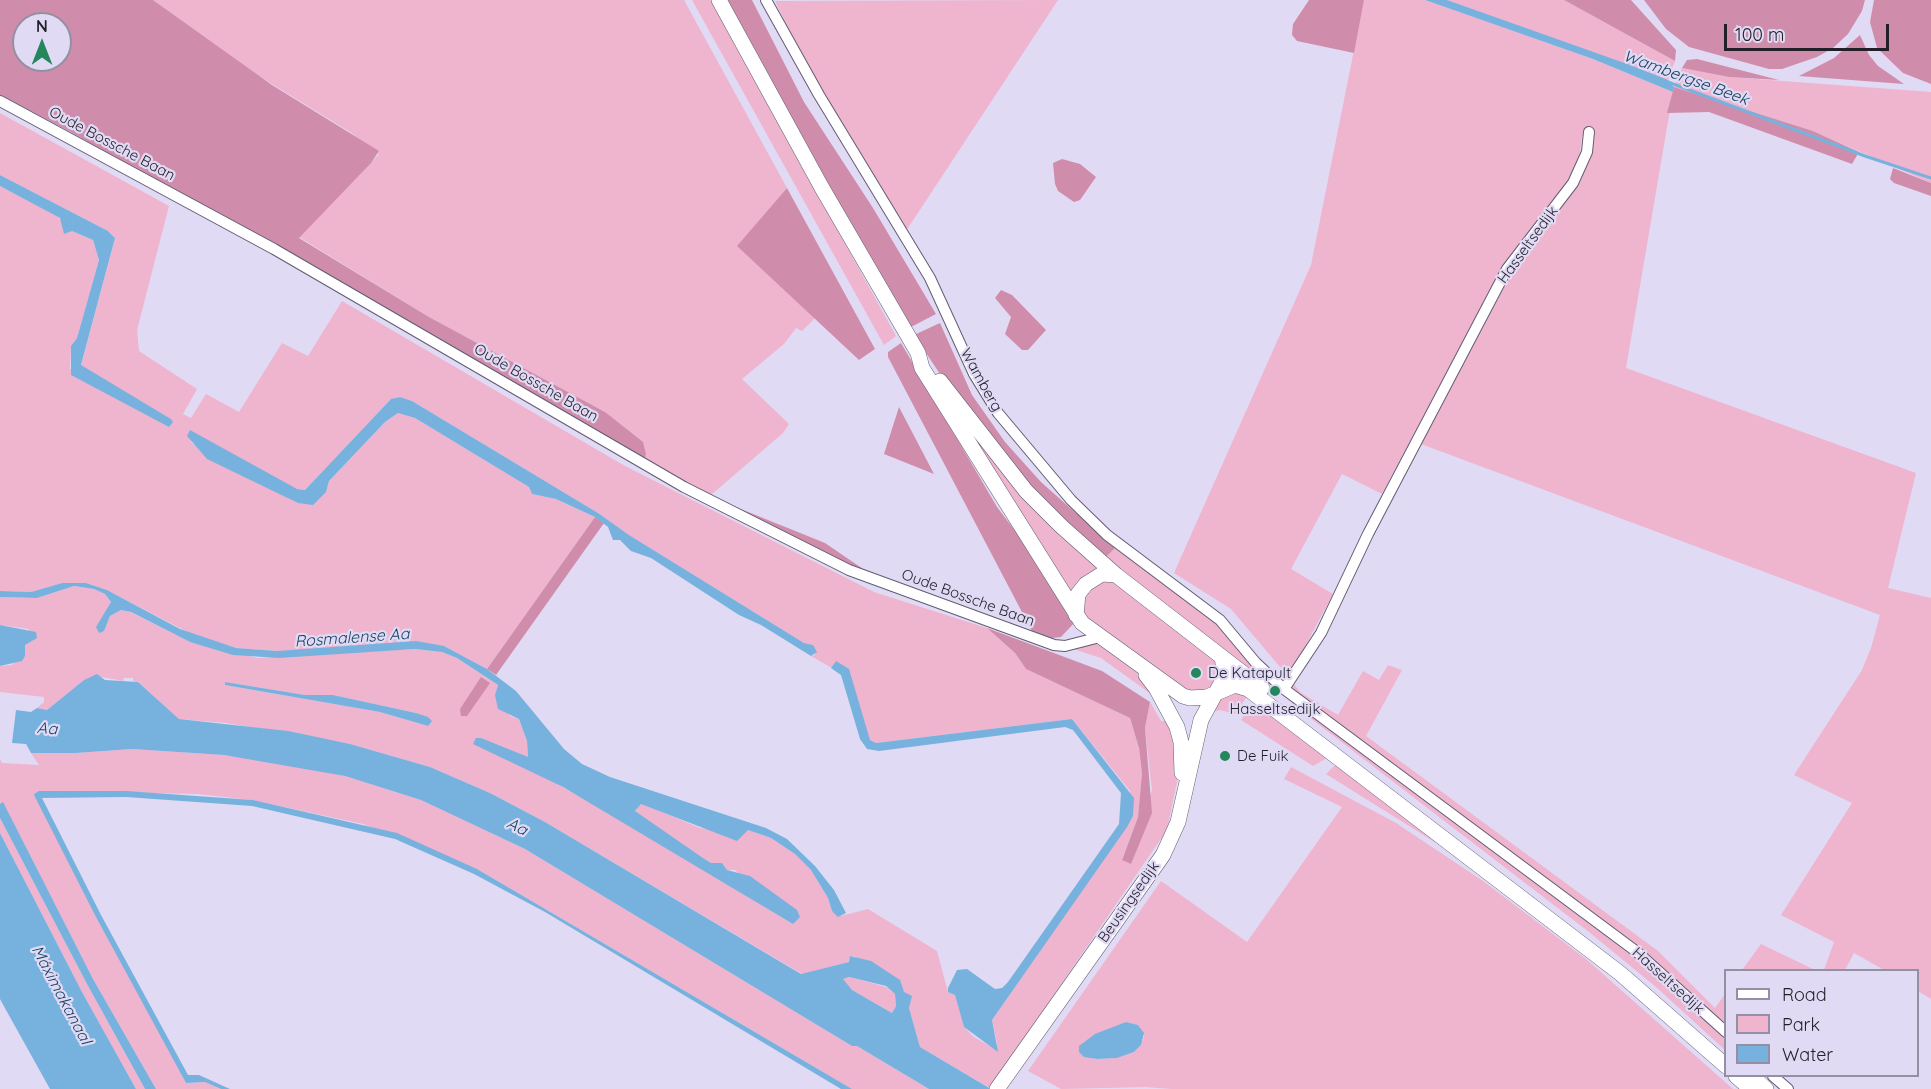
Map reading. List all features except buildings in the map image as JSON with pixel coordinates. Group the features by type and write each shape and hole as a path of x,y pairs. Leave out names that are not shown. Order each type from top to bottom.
{"main road":[{"name":"Wamberg","path":"719,0 822,188 918,353 1026,491 1116,575 1222,657"},
{"name":"Wamberg","path":"918,353 922,368 1078,619 1183,696 1198,699 1235,685 1243,686 1256,695"},
{"path":"1078,619 1078,594 1086,584 1102,574 1116,575"},
{"name":"Beusingsedijk","path":"1000,1084 1163,855 1178,822 1201,720 1225,676 1222,657"},
{"name":"Hasseltsedijk","path":"1222,657 1348,750 1656,990 1724,1051"},
{"name":"Wamberg","path":"1136,663 1156,688 1177,727 1182,756 1182,800"},
{"name":"Hasseltsedijk","path":"1256,695 1348,750 1622,974 1724,1065"},
{"path":"1737,1077 1751,1089"},
{"path":"1753,1077 1766,1089"}],"street":[{"name":"Wamberg","path":"766,0 819,95 930,278 974,374 998,413 1071,500 1107,535 1220,620 1256,663 1284,689"},
{"name":"Oude Bossche Baan","path":"0,101 263,243 684,487 818,554 902,591 1054,645 1065,646 1100,637"},
{"name":"Hasseltsedijk","path":"1589,132 1587,152 1573,183 1507,269 1368,534 1321,633 1284,689 1348,750 1637,952 1724,1031"},
{"path":"1076,642 1078,619"},
{"path":"1774,1077 1788,1089"}],"green space":[{"path":"153,0 684,0 787,188 738,246 815,318 802,331 796,328 784,344 742,379 789,424 783,433 711,495 644,461 605,412 429,317 299,237 379,154 350,132 254,73"},
{"path":"692,0 711,0 896,336 884,345"},
{"path":"1058,0 906,231 798,49 775,1"},
{"path":"1364,0 1425,0 1593,59 1673,92 1626,368 1916,473 1888,588 1931,598 1931,999 1919,992 1919,969 1882,969 1854,953 1846,969 1824,969 1834,942 1781,915 1852,803 1794,775 1862,670 1880,615 1421,444 1505,285 1579,184 1588,162 1591,139 1582,136 1578,168 1488,294 1382,494 1342,474 1291,569 1333,594 1301,654 1286,674 1231,609 1174,573 1311,265"},
{"path":"1447,0 1564,0 1675,61 1668,80"},
{"path":"1682,68 1729,77 1931,92 1931,183 1813,131 1674,87"},
{"path":"0,113 169,206 137,330 139,351 197,389 183,414 191,418 206,394 239,412 282,343 308,356 342,301 625,466 874,592 987,628 1015,653 1026,669 1130,718 1139,748 1142,773 1138,817 1122,859 1131,863 1152,790 1145,728 1150,702 1161,721 1171,721 1178,777 1167,830 990,1088 920,1047 909,1008 909,997 854,956 850,957 849,962 802,974 545,822 490,793 430,767 350,744 226,723 179,719 138,682 133,681 133,678 124,678 123,681 96,676 84,680 47,710 37,708 44,702 44,697 0,692 0,666 12,665 23,651 29,629 0,625 0,597 37,598 74,586 94,589 105,594 111,602 99,624 103,632 110,616 121,610 130,612 190,642 257,658 415,649 442,652 457,658 498,685 496,692 510,716 519,719 527,741 528,758 506,750 494,741 531,770 610,813 793,924 735,870 727,870 722,863 711,863 635,812 641,803 700,828 741,834 748,830 771,838 795,854 811,870 828,898 832,911 841,916 868,909 937,951 948,992 955,994 964,1027 974,1037 995,1049 997,1043 992,1020 1133,816 1130,791 1072,719 876,743 870,740 836,661 832,668 811,656 815,655 813,645 804,643 629,535 598,513 412,401 400,397 390,400 305,490 297,489 189,440 204,453 298,503 326,492 329,481 385,422 398,413 415,418 529,487 532,494 556,499 595,517 487,669 444,646 277,651 236,648 199,638 107,590 86,583 62,583 31,592 0,591 0,186 53,212 72,231 93,240 99,260 77,338 71,346 70,369 171,419 81,366 115,238 108,231 0,175","holes":["225,682 305,695 333,695 416,713 428,726 380,712 225,685"]},
{"path":"969,426 1100,565 1068,598 964,430"},
{"path":"1115,548 1214,619 1265,678 1262,683 1105,558"},
{"path":"1111,580 1214,655 1220,672 1208,692 1184,693 1087,622 1081,612 1085,590 1098,581"},
{"path":"1092,641 1104,645 1123,659 1150,685 1151,694 1101,658 1073,649"},
{"path":"1388,665 1402,670 1366,736 1658,951 1715,1008 1724,995 1724,1049 1656,987 1589,932 1292,704 1292,682 1301,693 1338,715 1363,671 1379,680"},
{"path":"1226,690 1250,692 1235,714 1220,710 1209,713"},
{"path":"1258,704 1332,755 1313,766 1241,720 1250,706 1255,709"},
{"path":"132,749 224,755 286,764 345,776 421,800 525,849 852,1046 857,1046 929,1089 852,1089 477,869 363,824 252,800 197,794 39,791 35,794 186,1083 205,1082 221,1089 156,1089 93,979 3,803 0,804 0,759 2,763 39,765 31,753"},
{"path":"1345,765 1465,861 1326,774 1334,766"},
{"path":"1291,767 1396,823 1483,881 1586,959 1733,1089 1172,1089 1145,1087 1061,1089 1028,1071 1161,881 1247,942 1342,807 1284,779","holes":["1126,1022 1138,1025 1144,1036 1141,1045 1134,1052 1117,1058 1094,1059 1079,1052 1084,1042"]},
{"path":"0,818 145,1089 136,1089 82,992 0,833"},
{"path":"1761,944 1813,969 1743,969"},
{"path":"849,977 886,987 895,994 896,1006 892,1013 852,990 842,979"}],"shaded area":[{"path":"0,0 153,0 272,85 379,151 371,163 299,238 429,317 605,412 643,442 646,454 644,461 285,253 67,130 0,95"},
{"path":"725,0 752,0 804,102 873,208 936,314 909,328"},
{"path":"1309,0 1364,0 1354,53 1297,41 1292,35 1293,24"},
{"path":"1564,0 1631,0 1676,50 1675,61"},
{"path":"1644,0 1865,0 1862,11 1848,34 1833,48 1817,57 1782,69 1769,69 1689,47 1666,29"},
{"path":"1874,0 1931,0 1931,84 1903,73 1877,48 1870,22"},
{"path":"1860,35 1869,55 1878,66 1904,84 1799,76 1834,58"},
{"path":"1697,59 1779,80 1729,77 1682,68 1687,60"},
{"path":"1674,87 1813,131 1859,152 1852,164 1709,112 1667,113"},
{"path":"1062,159 1080,164 1096,177 1080,200 1074,202 1058,191 1053,163"},
{"path":"1893,168 1931,183 1931,196 1894,183 1890,179"},
{"path":"787,188 875,349 859,360 737,246"},
{"path":"1001,290 1012,295 1046,330 1028,350 1022,350 1005,334 1011,317 995,298"},
{"path":"940,323 972,395 1005,442 1041,482 1115,548 1105,558 1028,489 942,377 914,335"},
{"path":"901,343 997,507 1031,552 1076,621 1061,637 1044,639 1033,633 888,357 888,352"},
{"path":"899,407 934,474 884,454"},
{"path":"721,501 825,543 869,573 797,541"},
{"path":"595,517 604,523 496,675 487,669"},
{"path":"987,628 1102,671 1150,702 1145,728 1152,813 1131,864 1122,860 1138,817 1142,773 1139,748 1130,718 1026,669 1015,653"},
{"path":"481,677 490,683 467,716 461,716 460,709"}],"water":[{"path":"1425,0 1447,0 1630,65 1668,80 1674,87 1673,92 1593,59"},
{"path":"0,175 108,231 115,238 81,365 171,419 173,422 169,427 71,375 71,346 77,338 99,260 93,240 72,231 64,234 60,218 0,186"},
{"path":"400,397 412,401 598,513 629,535 804,643 813,645 817,652 811,656 761,625 739,615 651,558 631,551 620,540 613,540 608,527 595,517 556,499 532,494 529,487 415,418 398,413 385,422 329,481 326,492 313,505 298,503 207,459 187,436 190,430 297,489 305,490 391,399"},
{"path":"62,583 86,583 107,590 180,629 236,648 277,651 416,641 444,646 487,669 516,691 564,749 582,764 610,777 766,828 787,839 815,866 834,890 846,913 838,917 832,911 828,898 811,870 795,854 771,838 748,830 737,841 641,804 635,811 711,863 722,863 727,870 750,876 797,910 800,917 793,924 563,787 473,744 476,738 481,738 528,757 527,741 519,719 498,709 495,695 498,685 457,658 442,652 415,649 279,658 233,655 190,642 131,612 121,610 110,616 104,631 99,633 96,627 111,602 105,594 94,589 74,586 37,598 0,597 0,591 31,592"},
{"path":"0,625 36,632 37,638 25,645 25,656 22,661 0,666"},
{"path":"836,661 849,669 870,740 876,743 1072,719 1134,798 1133,816 1127,827 992,1020 998,1052 964,1027 955,995 948,992 948,988 957,970 967,969 995,989 1002,988 1008,982 1119,824 1121,793 1073,730 1065,727 879,751 867,749 860,739 841,675 831,668"},
{"name":"Aa","path":"97,674 105,680 138,682 179,719 288,731 350,744 430,767 490,793 545,822 801,974 849,962 850,956 871,961 900,980 904,992 912,996 909,1008 920,1047 991,1089 929,1089 857,1046 852,1046 525,849 421,800 345,776 224,755 132,749 31,753 26,744 12,743 16,710 31,712 37,708 47,710 84,680","holes":["849,977 886,986 895,994 896,1006 892,1013 852,990 843,979"]},
{"path":"225,682 305,695 333,695 416,713 432,721 428,726 380,712 225,685"},
{"path":"39,791 126,791 253,800 397,833 477,869 852,1089 841,1089 545,912 474,874 395,839 252,806 126,797 42,798 101,915 188,1075 199,1075 230,1089 221,1089 205,1082 186,1083 96,917 35,797 34,794"},
{"path":"3,802 93,979 156,1089 145,1089 87,984 0,818 0,804"},
{"name":"Máximakanaal","path":"0,833 82,992 136,1089 50,1089 0,999"},
{"path":"1126,1022 1138,1025 1144,1033 1141,1045 1134,1052 1117,1058 1097,1059 1084,1057 1079,1052 1079,1046 1095,1034"}],"waterway":[{"name":"Wambergse Beek","path":"1668,82 1865,156 1931,178"}],"place":[{"name":"De Katapult","path":"1196,673"},
{"name":"Hasseltsedijk","path":"1275,691"},
{"name":"De Fuik","path":"1225,756"}],"water label":[{"name":"Rosmalense Aa","path":"352,638"}]}
